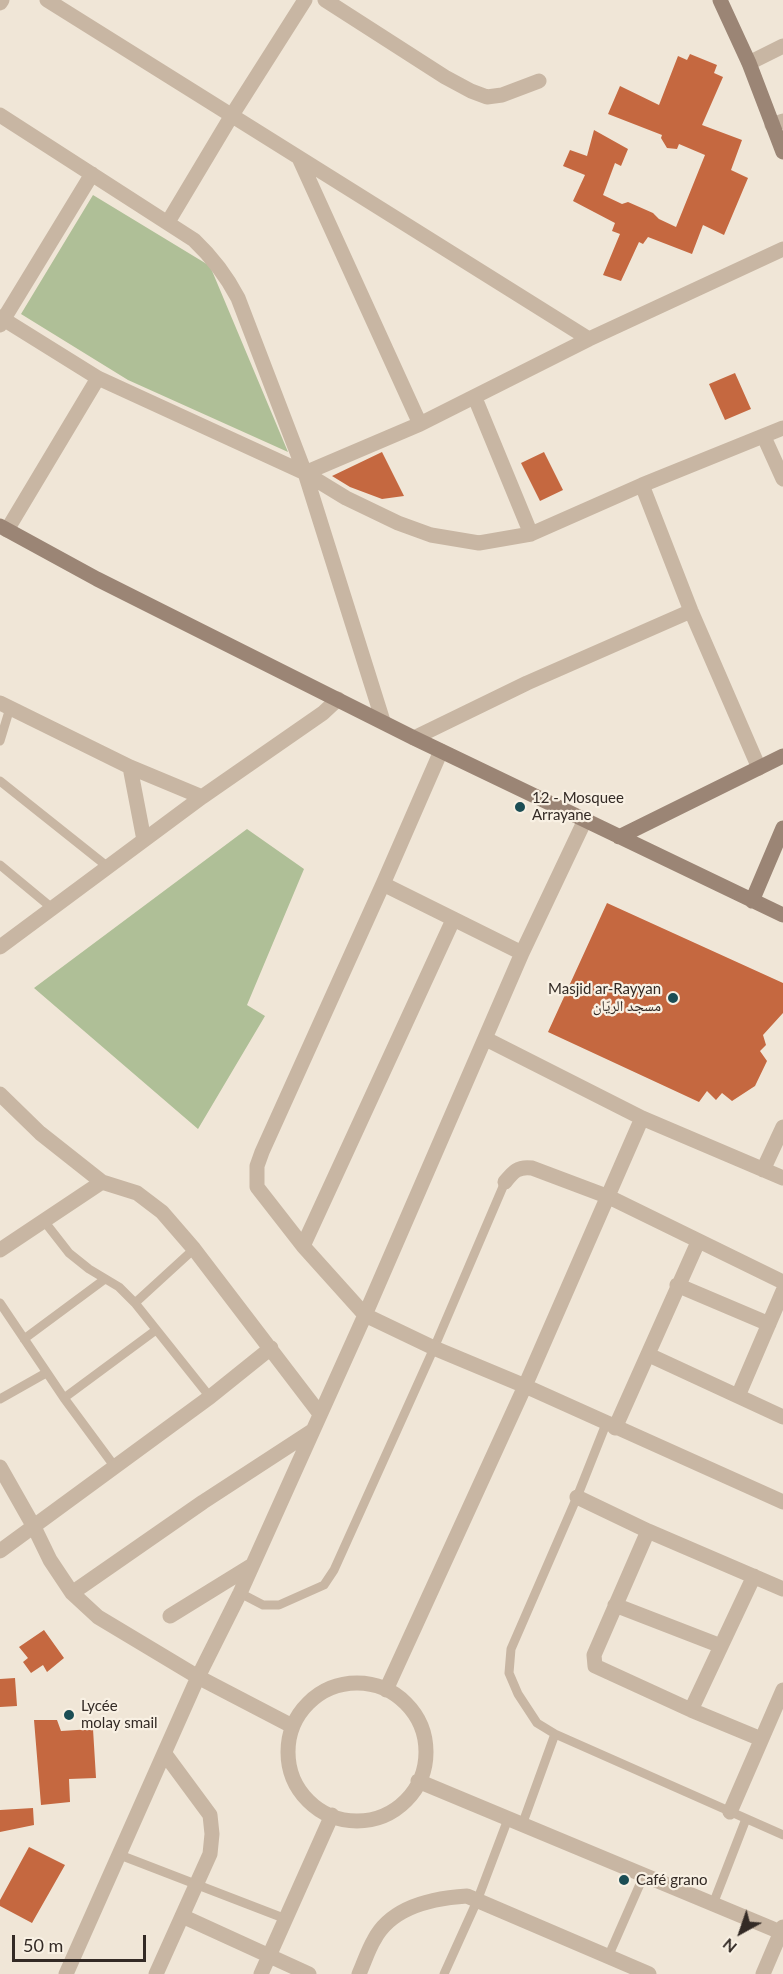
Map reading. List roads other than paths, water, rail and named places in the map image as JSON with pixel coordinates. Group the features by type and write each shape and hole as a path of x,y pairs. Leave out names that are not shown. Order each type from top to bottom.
{"street":[{"path":"47,0 590,339"},
{"path":"168,222 305,0"},
{"path":"325,0 471,92 487,97 502,95 539,81"},
{"path":"720,0 777,123 783,152"},
{"path":"748,63 783,46"},
{"path":"0,115 168,222 200,246 226,275 238,298 305,473 383,721"},
{"path":"299,158 420,424"},
{"path":"92,174 1,320 98,378 305,473 346,498 398,523 431,535 479,543 531,534 642,485 783,428"},
{"path":"305,473 420,424 590,339 783,249"},
{"path":"98,378 4,528 97,579 414,738 783,915"},
{"path":"475,398 531,534"},
{"path":"764,437 783,478"},
{"path":"642,485 691,611 759,768"},
{"path":"414,738 527,683 691,611"},
{"path":"0,947 202,797 323,713 338,699"},
{"path":"5,705 129,767 202,797"},
{"path":"441,751 262,1152 257,1166 257,1186 303,1246 365,1315 434,1348 525,1386 783,1502"},
{"path":"619,837 783,756"},
{"path":"129,767 144,840"},
{"path":"66,1974 198,1677 240,1593 365,1315 522,953 585,820"},
{"path":"752,901 783,828"},
{"path":"383,884 522,953"},
{"path":"303,1246 453,920"},
{"path":"486,1039 642,1118 783,1178"},
{"path":"0,1094 40,1133 102,1182 137,1192 152,1203 194,1249 320,1414"},
{"path":"386,1690 525,1386 642,1118"},
{"path":"763,1170 783,1127"},
{"path":"505,1182 513,1172 522,1167 532,1168 609,1197 783,1282"},
{"path":"0,1250 102,1182"},
{"path":"611,1426 649,1355 677,1285 698,1242"},
{"path":"677,1285 769,1324"},
{"path":"738,1396 783,1292"},
{"path":"0,1551 210,1397 271,1348"},
{"path":"649,1355 783,1417"},
{"path":"72,1593 203,1502 312,1431"},
{"path":"0,1467 50,1560 72,1593 98,1617 198,1677 292,1726"},
{"path":"577,1497 648,1531 783,1589"},
{"path":"648,1531 594,1655 595,1666 761,1739"},
{"path":"170,1616 251,1566"},
{"path":"691,1710 754,1576"},
{"path":"615,1605 722,1646"},
{"path":"357,1682 381,1686 386,1690 402,1699 417,1717 426,1745 424,1769 412,1794 395,1810 372,1820 342,1820 319,1810 302,1794 292,1776 287,1752 292,1726 301,1710 318,1694 341,1684 357,1682"},
{"path":"730,1812 783,1690"},
{"path":"156,1974 210,1854 212,1834 210,1815 165,1754"},
{"path":"418,1781 782,1931 762,1974"},
{"path":"261,1974 332,1815"},
{"path":"359,1974 375,1938 386,1923 406,1908 450,1897 467,1896 644,1973"},
{"path":"182,1916 309,1974"}],"lane":[{"path":"0,741 5,705"},
{"path":"0,782 108,867"},
{"path":"0,865 52,908"},
{"path":"240,1593 263,1605 279,1605 324,1585 334,1570 345,1551 505,1182"},
{"path":"44,1221 69,1253 119,1287 135,1303 210,1397"},
{"path":"135,1303 194,1249"},
{"path":"24,1339 105,1279"},
{"path":"0,1303 46,1373 115,1467"},
{"path":"64,1398 156,1329"},
{"path":"0,1399 46,1373"},
{"path":"611,1426 577,1497 511,1649 509,1673 521,1700 537,1723 555,1734 783,1834"},
{"path":"446,1974 477,1900 555,1734"},
{"path":"714,1904 746,1819"},
{"path":"120,1855 285,1919"},
{"path":"608,1957 644,1875"}],"place":[{"name":"12 - Mosquee Arrayane","path":"520,807"},
{"name":"Masjid ar-Rayyan مسجد الريّان","path":"673,998"},
{"name":"Lycée molay smail","path":"69,1715"},
{"name":"Café grano","path":"624,1880"}]}
